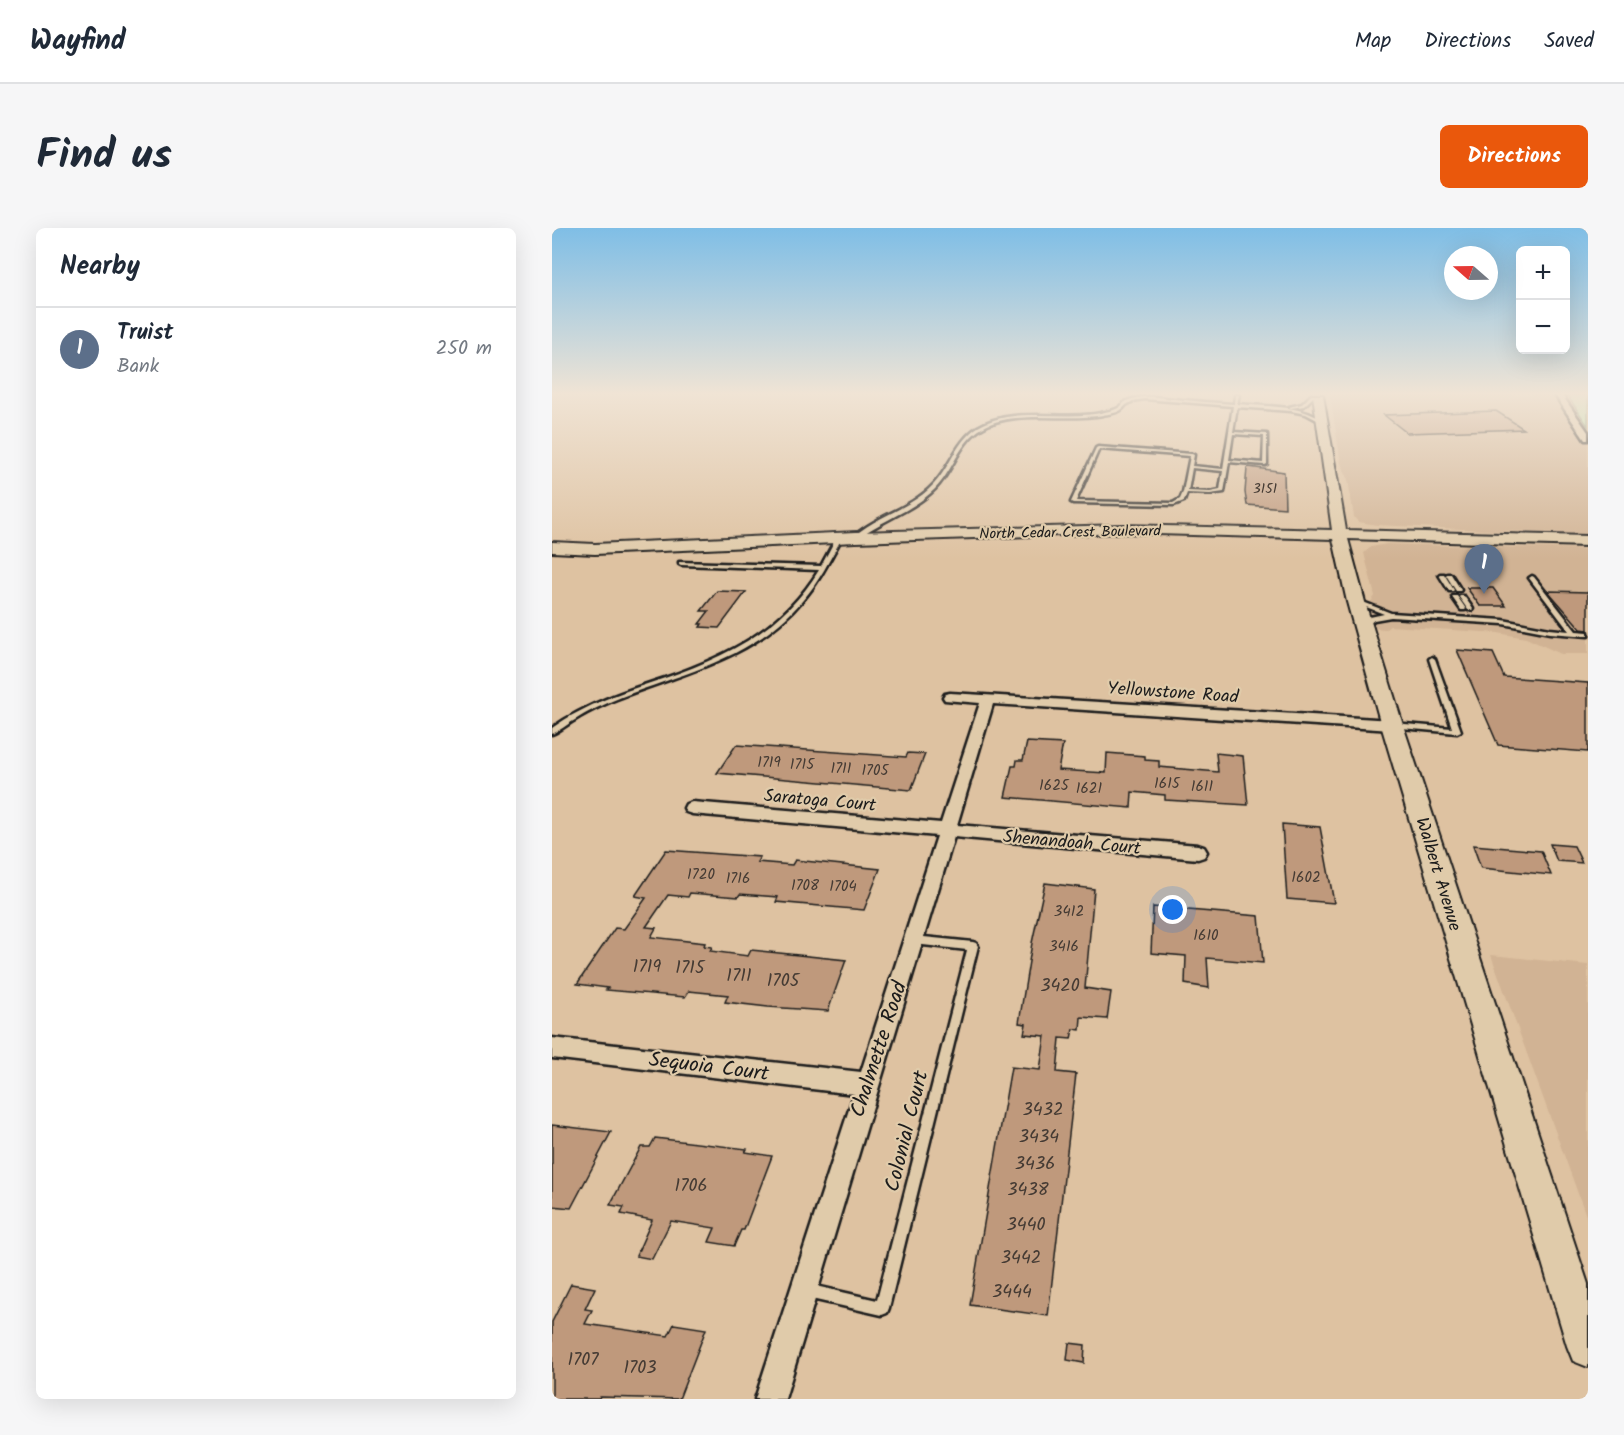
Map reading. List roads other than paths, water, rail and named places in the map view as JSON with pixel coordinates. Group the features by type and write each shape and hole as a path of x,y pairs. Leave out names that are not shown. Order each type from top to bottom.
{"main road":[{"name":"Walbert Avenue","path":"1325,450 1340,535 1392,725 1588,1346"},
{"name":"North Cedar Crest Boulevard","path":"552,547 595,549 856,537 1123,529 1586,541"}],"street":[{"name":"Yellowstone Road","path":"950,697 1392,725"},
{"name":"Chalmette Road","path":"770,1399 866,1084 988,699"},
{"name":"Saratoga Court","path":"692,808 945,832"},
{"name":"Shenandoah Court","path":"945,832 1198,852"},
{"name":"Sequoia Court","path":"552,1048 866,1084"}],"lane":[{"path":"856,537 923,497 941,480 958,450"},
{"path":"1097,450 1073,502 1174,504 1182,500 1192,455 1120,450"},
{"path":"1185,492 1210,494 1222,491 1229,450"},
{"path":"1227,461 1265,464 1265,450"},
{"path":"1190,467 1225,470"},
{"path":"552,732 584,710 699,669 740,651 795,607 839,538"},
{"path":"681,563 822,568"},
{"path":"1451,590 1445,575 1470,609"},
{"path":"1532,578 1574,633"},
{"path":"1459,594 1462,609"},
{"path":"1360,614 1372,618 1391,615"},
{"path":"1360,614 1503,622 1588,634"},
{"path":"1392,725 1457,731 1432,659"},
{"name":"Colonial Court","path":"803,1290 882,1308 973,946 912,940"}],"place":[{"name":"Truist","path":"1484,594"}]}
